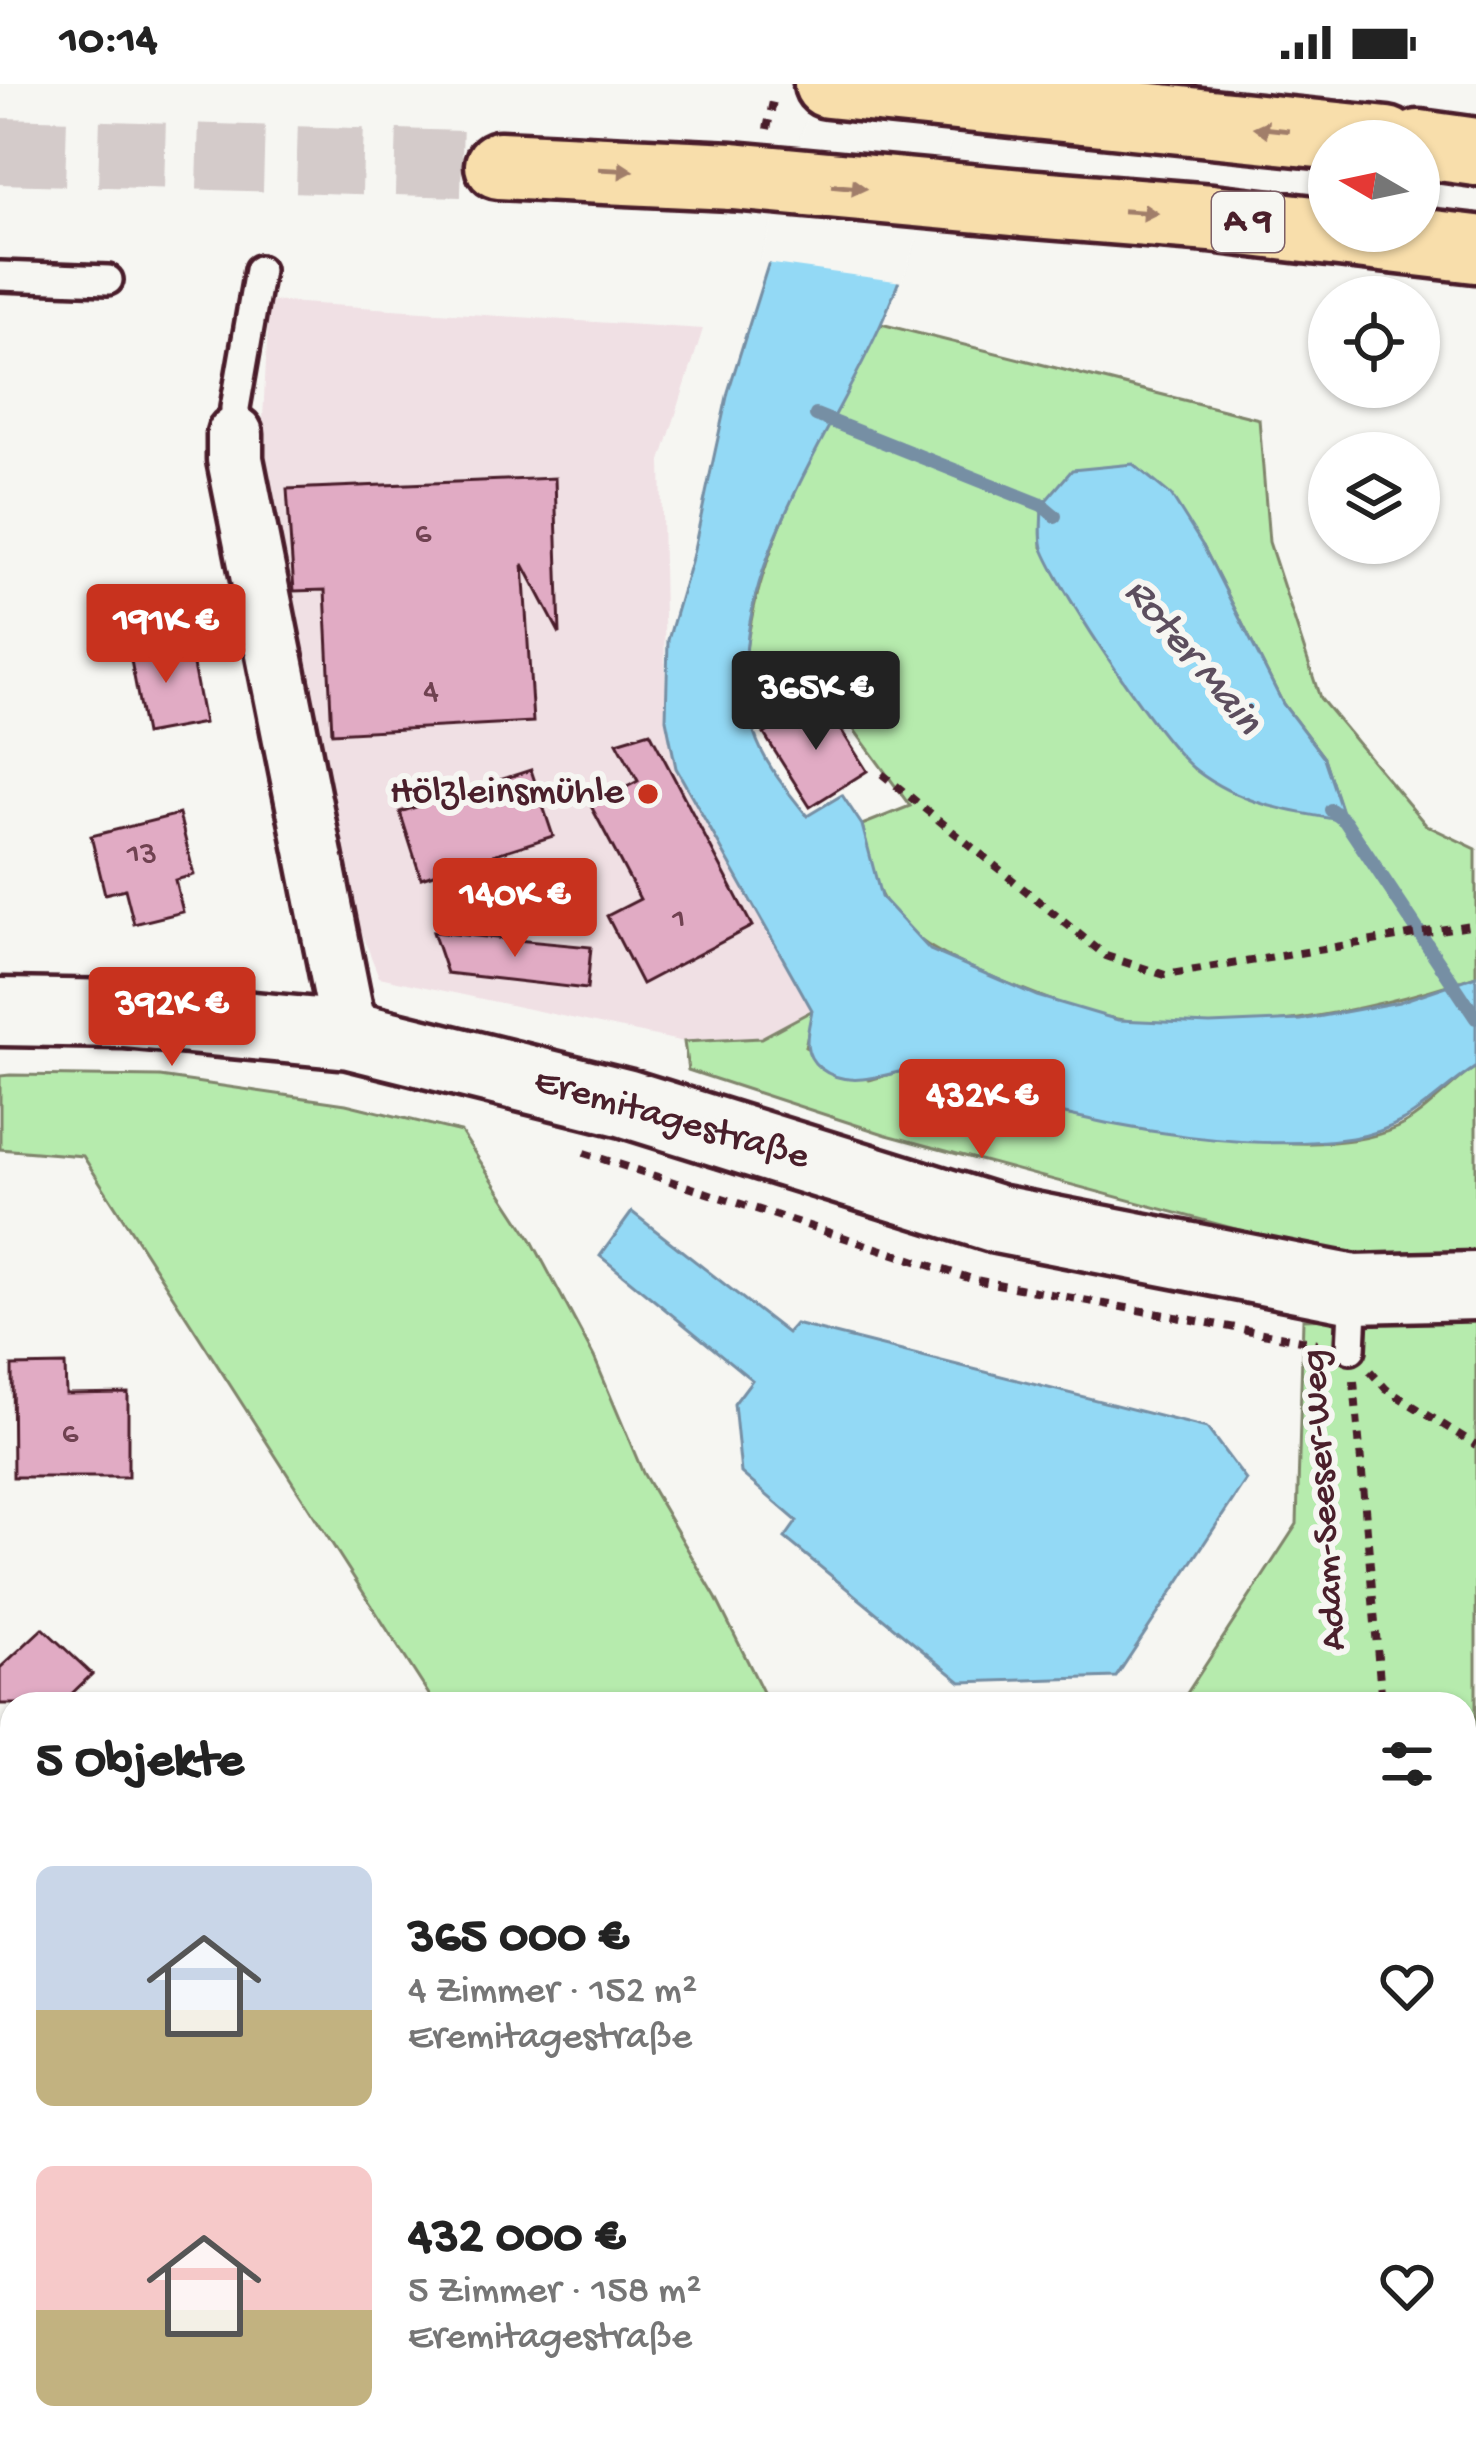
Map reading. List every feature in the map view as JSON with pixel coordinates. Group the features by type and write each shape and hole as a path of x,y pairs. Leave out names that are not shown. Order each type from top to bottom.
{"highway":[{"path":"828,84 1308,133"},
{"name":"A 9","path":"499,165 732,176 1211,218 1474,248"}],"street":[{"path":"235,434 235,459 350,1035"},
{"name":"Eremitagestraße","path":"0,1012 124,1014 350,1035 625,1103 997,1220 1352,1319 1476,1286"}],"lane":[{"path":"235,434 235,408 259,270"},
{"path":"0,276 108,280"}],"path":[{"path":"882,774 1106,956 1165,975 1476,924"},
{"path":"1352,1319 1386,1390 1476,1445"},
{"name":"Adam-Seeser-Weg","path":"1352,1319 1381,1692"}],"shaded area":[{"path":"269,301 703,329 661,461 666,719 813,1010 761,1038 684,1042 379,977 350,903 260,477"}],"green space":[{"path":"881,324 1259,419 1269,542 1320,698 1426,825 1476,849 1476,976 1390,1001 1299,1019 1161,1025 1101,1016 1035,994 942,954 901,923 878,887 862,825 910,806 825,690 754,732 745,676 753,614 780,527 817,444","holes":["1042,505 1203,546 1283,704 1324,758 1344,820 1195,770 1138,699 1042,547"]},
{"path":"813,1010 805,1047 869,1080 933,1069 1126,1119 1246,1140 1353,1140 1396,1128 1476,1067 1476,1256 1358,1262 887,1135 688,1070 684,1042 761,1038"},
{"path":"0,1076 160,1077 346,1104 461,1132 531,1239 594,1357 643,1473 716,1598 763,1692 427,1692 83,1156 0,1149"},
{"path":"1476,1313 1476,1692 1188,1692 1297,1524 1303,1319"}],"water":[{"path":"825,84 966,84 881,324 782,521 762,573 749,626 746,679 754,732 764,755 807,816 842,795 862,825 881,897 930,950 1037,996 1118,1020 1210,1024 1301,1020 1399,1002 1476,976 1476,1067 1405,1119 1352,1138 1231,1141 1103,1122 1026,1104 943,1068 865,1079 834,1076 810,1055 807,1041 812,1010 676,768 666,719 668,640 692,558 728,392"},
{"path":"1133,464 1171,495 1203,546 1283,704 1324,758 1345,821 1249,799 1197,771 1138,701 1071,600 1044,551 1042,505 1072,470"},
{"path":"632,1212 787,1333 795,1324 1207,1428 1246,1480 1116,1677 961,1682 785,1538 797,1521 741,1473 734,1404 752,1380 600,1256"}],"pier":[{"path":"818,84 972,84 902,282 759,262"}],"building":[{"path":"555,478 560,634 523,564 533,722 332,733 325,590 294,591 287,489"},
{"path":"188,639 204,723 145,734 129,650"},
{"path":"821,698 867,771 810,807 764,734"},
{"path":"650,732 752,926 642,984 607,916 640,899 591,806 638,781 617,742"},
{"path":"531,770 553,836 421,878 400,812"},
{"path":"179,814 194,875 175,880 183,912 134,924 125,889 105,894 91,836"},
{"path":"433,932 591,947 587,989 447,973"},
{"path":"65,1365 66,1394 128,1393 128,1477 13,1477 12,1366"},
{"path":"43,1628 92,1674 73,1692 0,1692 0,1668"}],"waterway":[{"name":"Roter Main","path":"816,415 1042,505 1055,516"},
{"name":"Roter Main","path":"1331,810 1345,821 1476,1018"}],"tunnel":[{"path":"0,151 499,165"}],"place":[{"name":"Hölzleinsmühle","path":"648,794"}]}
